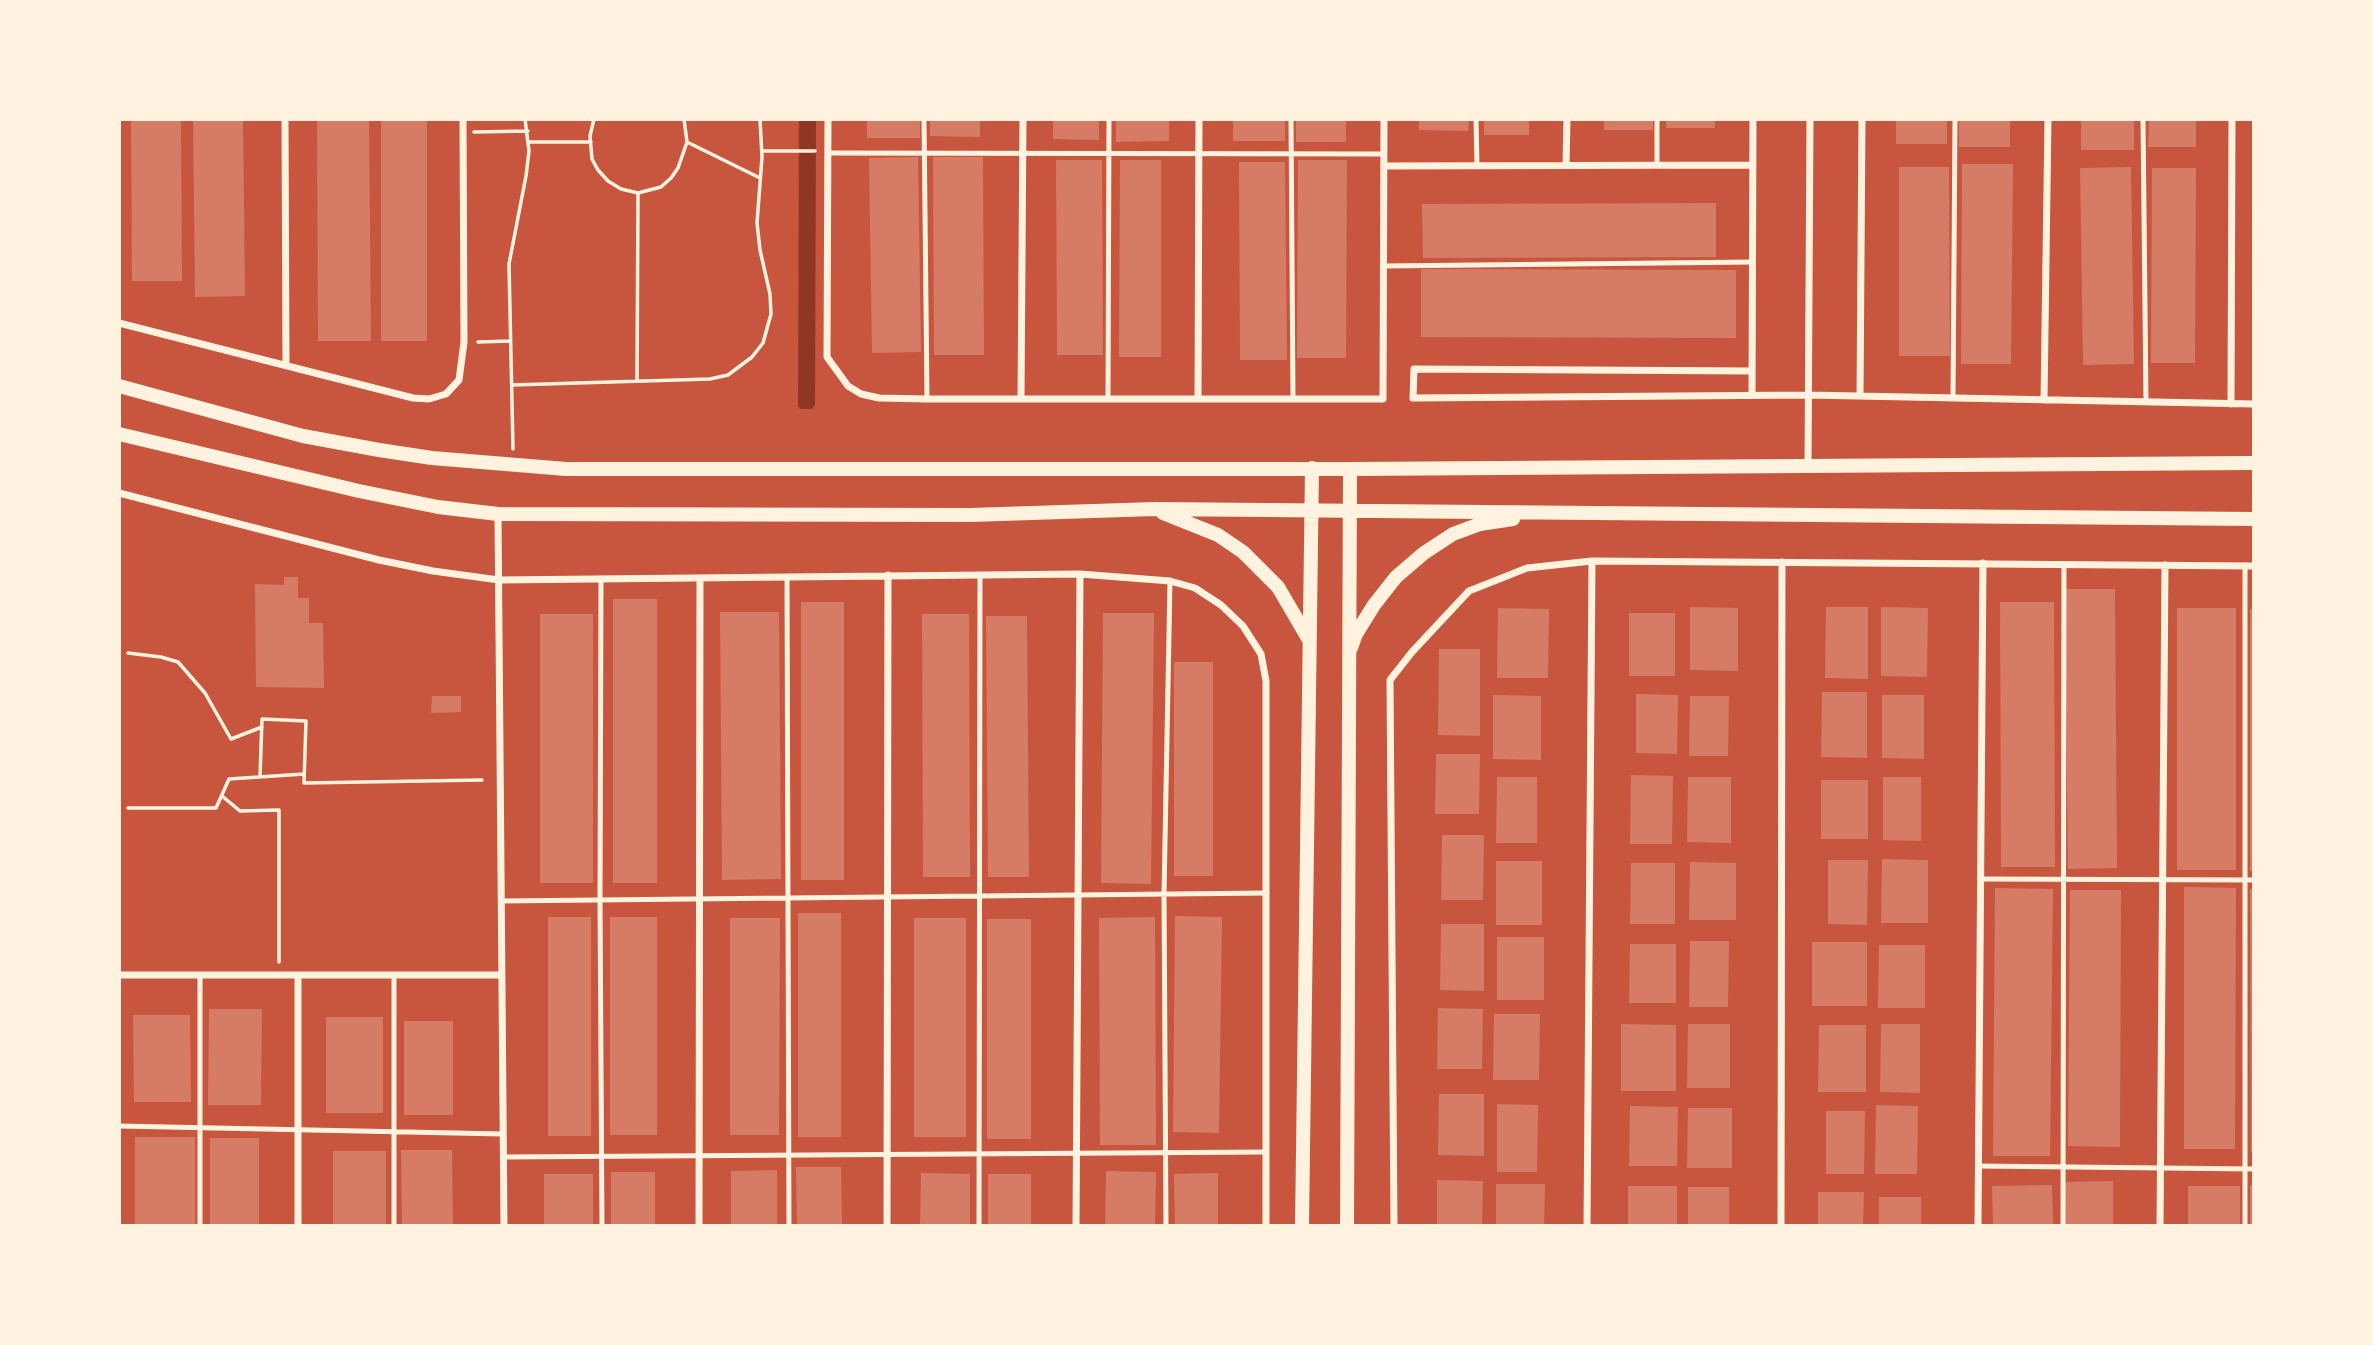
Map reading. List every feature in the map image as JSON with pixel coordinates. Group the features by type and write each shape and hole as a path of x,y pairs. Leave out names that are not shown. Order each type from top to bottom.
{"main road":[{"path":"119,386 303,436 419,456 566,469 1349,469 2254,463"},
{"path":"119,434 359,491 438,507 499,514 970,515 1155,509 2254,519"},
{"path":"1302,1226 1312,468"},
{"path":"1348,1226 1349,469"},
{"path":"1155,509 1218,536 1243,552 1278,587 1310,642"},
{"path":"1348,657 1356,634 1374,604 1396,578 1424,553 1453,534 1480,524 1548,512"}],"street":[{"path":"285,119 286,365"},
{"path":"119,323 413,398 429,399 446,394 459,380 464,342 463,119"},
{"path":"828,119 827,356 848,386 861,394 879,398 927,399 1383,399 1384,119"},
{"path":"1021,399 1023,119"},
{"path":"1198,399 1199,119"},
{"path":"1566,165 1567,119"},
{"path":"1752,395 1753,119"},
{"path":"1808,465 1810,119"},
{"path":"1860,396 1862,119"},
{"path":"2045,400 2048,119"},
{"path":"2231,404 2232,119"},
{"path":"1384,166 1753,165"},
{"path":"1752,371 1414,369 1413,398 1808,395 2254,404"},
{"path":"119,493 379,561 433,572 499,580 1080,574 1170,581 1195,589 1221,605 1242,626 1261,654 1266,681 1266,1226"},
{"path":"499,514 504,1226"},
{"path":"1587,1226 1592,561"},
{"path":"1394,1226 1390,680 1412,652 1469,591 1527,568 1592,561 2254,566"},
{"path":"1781,1226 1783,562"},
{"path":"1978,1226 1983,564"},
{"path":"2160,1226 2165,565"},
{"path":"1076,1226 1080,574"},
{"path":"887,1226 888,575"},
{"path":"699,1226 700,578"},
{"path":"119,975 502,975"},
{"path":"298,975 298,1226"}],"lane":[{"path":"924,119 927,399"},
{"path":"1108,399 1109,119"},
{"path":"1291,119 1293,399"},
{"path":"1476,119 1477,166"},
{"path":"1657,119 1657,165"},
{"path":"1953,398 1955,119"},
{"path":"2143,119 2146,402"},
{"path":"826,152 1384,154"},
{"path":"1383,266 1753,262"},
{"path":"2063,1226 2064,564"},
{"path":"2245,565 2245,1226"},
{"path":"979,1226 980,575"},
{"path":"787,577 789,1226"},
{"path":"601,579 602,1226"},
{"path":"1166,1226 1164,894 1170,581"},
{"path":"1980,879 2254,880"},
{"path":"502,901 1267,892"},
{"path":"200,975 200,1226"},
{"path":"394,975 394,1226"},
{"path":"119,1126 503,1134"},
{"path":"504,1157 1266,1152"},
{"path":"1978,1166 2254,1169"}],"path":[{"path":"513,465 509,264 526,176 529,142 525,119"},
{"path":"594,119 592,159 608,181 621,189 638,193 660,187 671,178 684,156 687,142 684,119"},
{"path":"512,385 710,379 728,375 752,356 763,343 771,314 757,223 762,150 760,119"},
{"path":"463,132 528,131"},
{"path":"529,142 591,142"},
{"path":"687,142 760,178"},
{"path":"762,150 826,152"},
{"path":"637,381 638,193"},
{"path":"464,342 510,341"},
{"path":"128,653 178,662 205,693 231,739 262,727"},
{"path":"260,777 262,719 306,721 304,783 482,780"},
{"path":"128,808 216,808 229,779 304,774"},
{"path":"222,796 240,811 279,810 279,975"}],"shaded area":[{"path":"799,119 816,119 815,405 812,409 800,409 798,406"}],"building":[{"path":"131,119 181,119 182,281 132,281"},
{"path":"193,119 243,119 245,296 195,297"},
{"path":"317,119 369,119 371,341 318,341"},
{"path":"381,119 427,119 427,341 381,341"},
{"path":"867,119 920,119 920,138 867,138"},
{"path":"930,119 980,119 980,137 930,136"},
{"path":"1053,119 1099,119 1099,140 1053,139"},
{"path":"1116,119 1169,119 1169,141 1116,142"},
{"path":"1233,119 1285,119 1285,141 1233,141"},
{"path":"1296,119 1346,119 1346,142 1296,142"},
{"path":"1419,119 1469,119 1468,131 1419,130"},
{"path":"1484,119 1529,119 1529,135 1484,135"},
{"path":"1604,119 1653,119 1653,130 1604,130"},
{"path":"1666,119 1715,119 1715,128 1666,128"},
{"path":"1896,119 1947,119 1947,144 1896,144"},
{"path":"1959,119 2010,119 2010,147 1959,147"},
{"path":"2081,119 2134,119 2134,150 2081,150"},
{"path":"2149,119 2196,119 2196,147 2148,147"},
{"path":"918,157 921,352 872,353 869,158"},
{"path":"933,157 983,157 984,355 934,355"},
{"path":"1056,160 1102,160 1103,355 1057,355"},
{"path":"1120,160 1161,160 1161,357 1119,357"},
{"path":"1298,160 1347,160 1346,358 1297,358"},
{"path":"1239,162 1285,162 1287,360 1240,360"},
{"path":"1962,164 2013,164 2011,364 1961,364"},
{"path":"1899,167 1949,167 1950,356 1899,356"},
{"path":"2131,167 2134,364 2083,365 2080,168"},
{"path":"2152,168 2196,168 2195,363 2151,363"},
{"path":"1716,203 1716,257 1423,258 1422,204"},
{"path":"1421,269 1736,270 1736,338 1421,337"},
{"path":"284,577 298,577 298,598 309,598 309,623 323,623 324,688 256,687 255,584 284,585"},
{"path":"2065,589 2115,589 2117,868 2068,869"},
{"path":"613,599 657,599 657,883 613,883"},
{"path":"801,602 844,602 844,880 801,880"},
{"path":"2000,602 2054,602 2055,867 2001,867"},
{"path":"1690,607 1738,608 1738,671 1690,670"},
{"path":"1826,607 1868,607 1868,679 1825,678"},
{"path":"1881,607 1928,608 1927,677 1881,676"},
{"path":"1498,608 1549,609 1548,678 1497,678"},
{"path":"2177,608 2236,608 2236,870 2177,870"},
{"path":"2250,609 2254,609 2254,871 2250,871"},
{"path":"720,612 779,612 781,879 722,880"},
{"path":"1103,613 1154,613 1151,884 1101,883"},
{"path":"1629,613 1675,613 1675,676 1629,676"},
{"path":"540,614 593,614 593,883 540,883"},
{"path":"922,614 969,614 970,877 923,877"},
{"path":"986,616 1027,616 1029,877 988,877"},
{"path":"1439,649 1480,649 1480,736 1438,735"},
{"path":"1174,662 1213,662 1213,876 1174,876"},
{"path":"1822,692 1867,692 1867,758 1821,757"},
{"path":"1636,694 1678,695 1677,754 1636,753"},
{"path":"1493,695 1541,696 1541,760 1493,759"},
{"path":"1882,695 1924,695 1924,759 1882,758"},
{"path":"432,696 461,696 461,712 431,713"},
{"path":"1690,696 1729,696 1728,756 1689,756"},
{"path":"1436,754 1480,754 1479,814 1435,814"},
{"path":"1631,775 1673,776 1672,844 1630,844"},
{"path":"1497,777 1537,777 1537,843 1496,843"},
{"path":"1688,777 1731,777 1731,843 1687,842"},
{"path":"1883,777 1921,777 1921,841 1883,840"},
{"path":"1821,780 1868,780 1868,839 1821,839"},
{"path":"1442,835 1484,835 1483,900 1441,900"},
{"path":"1882,859 1928,860 1928,923 1881,923"},
{"path":"1828,860 1868,860 1867,925 1828,924"},
{"path":"1496,861 1542,861 1542,925 1496,925"},
{"path":"1690,862 1736,863 1736,920 1689,920"},
{"path":"1631,863 1675,863 1675,924 1630,924"},
{"path":"2184,887 2236,888 2235,1149 2184,1149"},
{"path":"1995,888 2053,889 2050,1156 1993,1156"},
{"path":"2250,889 2254,889 2254,1152 2251,1152"},
{"path":"2070,890 2121,890 2120,1147 2068,1146"},
{"path":"798,913 841,913 841,1137 798,1137"},
{"path":"1175,916 1222,917 1219,1133 1173,1132"},
{"path":"548,917 591,917 591,1136 548,1136"},
{"path":"610,917 657,917 657,1135 610,1135"},
{"path":"1155,917 1156,1145 1100,1145 1099,918"},
{"path":"730,918 780,918 779,1135 730,1135"},
{"path":"914,918 966,918 966,1137 914,1137"},
{"path":"987,919 1031,919 1031,1139 987,1139"},
{"path":"1441,924 1484,924 1484,991 1440,990"},
{"path":"1497,937 1544,937 1544,1000 1497,1000"},
{"path":"1690,941 1729,941 1728,1007 1689,1007"},
{"path":"1812,942 1867,942 1867,1006 1812,1006"},
{"path":"1630,944 1676,944 1676,1003 1629,1003"},
{"path":"1879,945 1925,945 1925,1008 1878,1008"},
{"path":"1438,1008 1483,1009 1482,1069 1437,1069"},
{"path":"209,1009 262,1009 261,1105 208,1105"},
{"path":"1494,1014 1540,1014 1539,1080 1493,1080"},
{"path":"133,1015 190,1015 191,1102 134,1102"},
{"path":"326,1017 383,1017 383,1113 326,1113"},
{"path":"404,1021 453,1021 453,1115 404,1115"},
{"path":"1621,1024 1676,1025 1676,1091 1621,1091"},
{"path":"1688,1024 1730,1024 1730,1088 1687,1088"},
{"path":"1881,1024 1920,1024 1920,1093 1880,1092"},
{"path":"1819,1025 1866,1025 1866,1092 1818,1092"},
{"path":"1439,1094 1484,1094 1484,1156 1438,1155"},
{"path":"1497,1104 1538,1105 1537,1172 1497,1172"},
{"path":"1876,1105 1918,1106 1917,1174 1875,1174"},
{"path":"1630,1106 1678,1107 1677,1166 1629,1166"},
{"path":"1688,1108 1732,1108 1732,1168 1687,1168"},
{"path":"1826,1111 1865,1111 1864,1174 1826,1174"},
{"path":"135,1137 195,1137 195,1226 135,1226"},
{"path":"210,1138 259,1138 259,1226 210,1226"},
{"path":"401,1150 452,1150 453,1226 402,1226"},
{"path":"333,1151 386,1151 386,1226 333,1226"},
{"path":"796,1167 841,1167 842,1226 797,1226"},
{"path":"777,1170 777,1226 731,1226 731,1171"},
{"path":"1106,1171 1156,1172 1155,1226 1105,1226"},
{"path":"611,1172 655,1172 655,1226 611,1226"},
{"path":"921,1173 970,1174 970,1226 920,1226"},
{"path":"1218,1173 1218,1226 1175,1226 1174,1174"},
{"path":"544,1174 593,1174 593,1226 544,1226"},
{"path":"988,1174 1031,1174 1031,1226 988,1226"},
{"path":"1437,1180 1483,1181 1482,1226 1437,1226"},
{"path":"2113,1181 2113,1226 2064,1226 2063,1182"},
{"path":"1496,1184 1545,1184 1544,1226 1496,1226"},
{"path":"2052,1185 2053,1226 1993,1226 1992,1186"},
{"path":"2250,1185 2254,1185 2254,1226 2250,1226"},
{"path":"1628,1186 1677,1186 1677,1226 1628,1226"},
{"path":"2188,1186 2240,1186 2240,1226 2188,1226"},
{"path":"1688,1187 1729,1187 1729,1226 1688,1226"},
{"path":"1818,1192 1864,1192 1863,1226 1818,1226"},
{"path":"1879,1197 1921,1197 1921,1226 1879,1226"}]}
